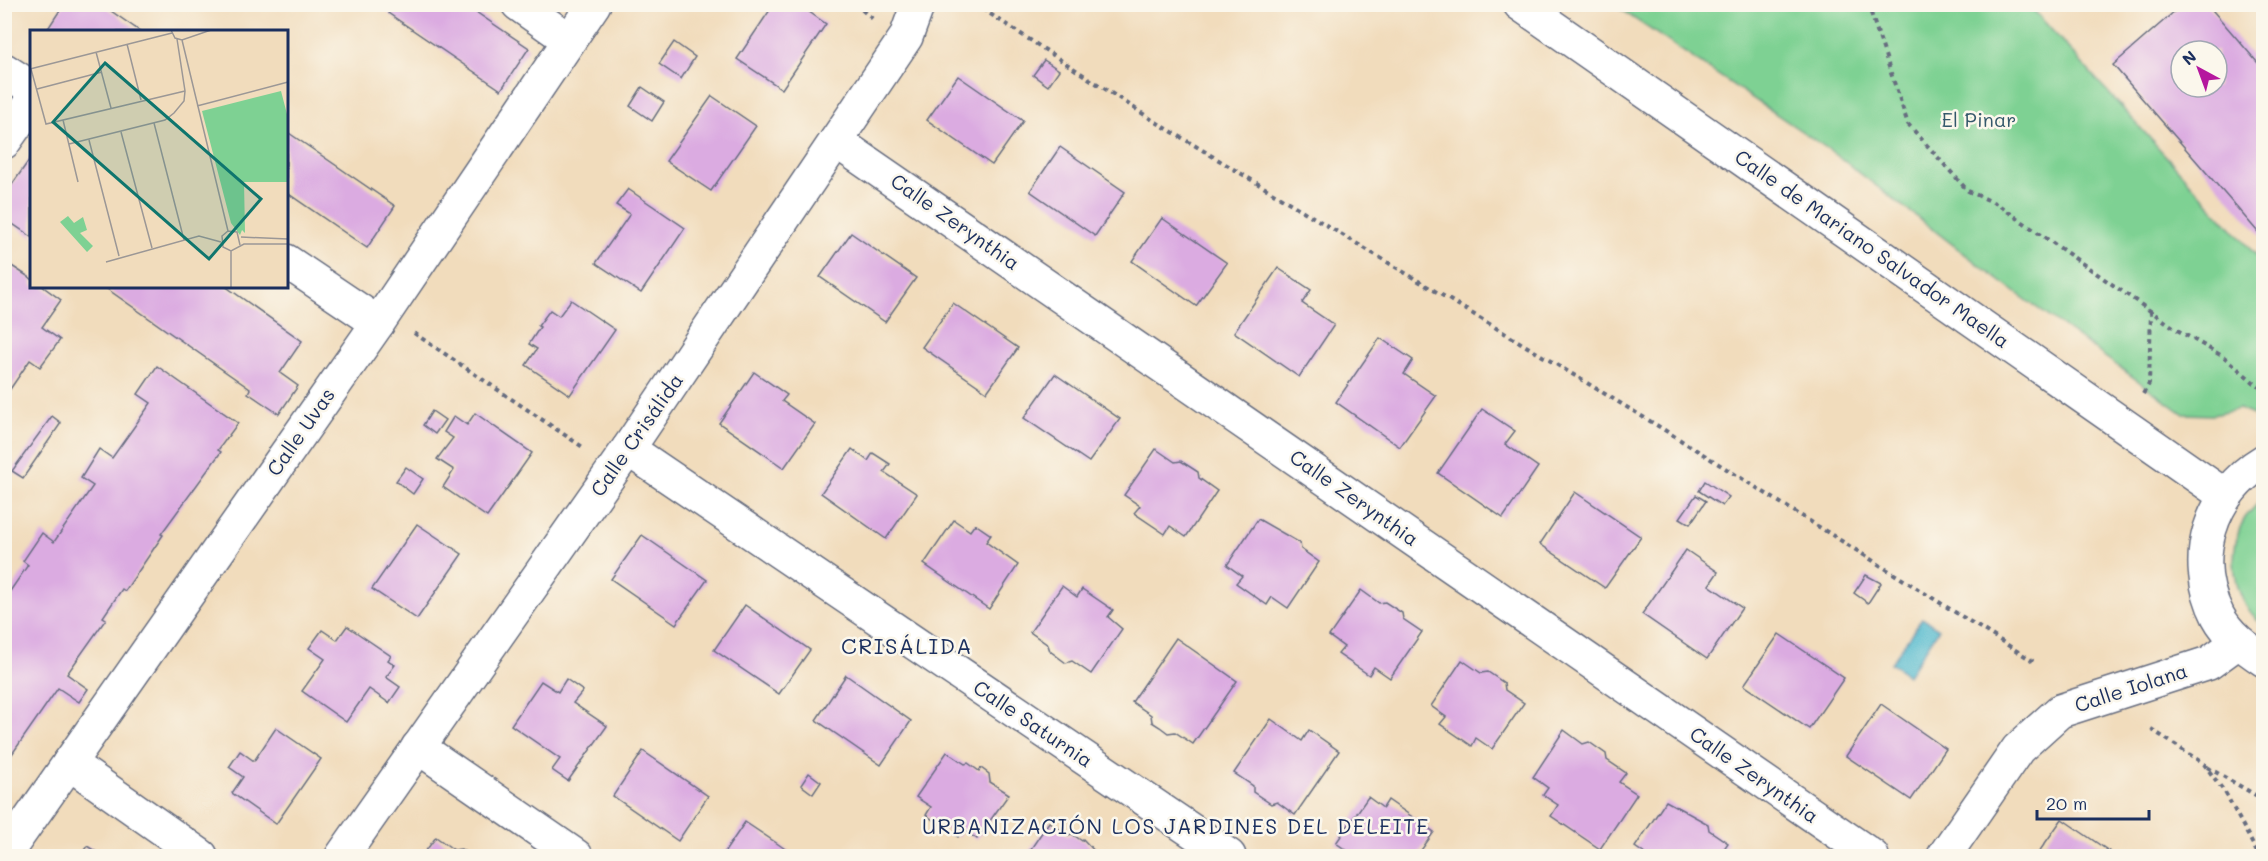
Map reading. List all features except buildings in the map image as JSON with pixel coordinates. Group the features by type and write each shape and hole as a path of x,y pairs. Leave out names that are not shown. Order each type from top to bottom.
{"street":[{"path":"518,4 569,40"},
{"name":"Calle Uvas","path":"4,856 381,318 594,4"},
{"name":"Calle Crisálida","path":"342,856 628,449 906,37 918,4"},
{"name":"Calle de Mariano Salvador Maella","path":"1520,4 2224,495"},
{"path":"4,69 30,87"},
{"path":"4,142 30,105"},
{"name":"Calle Zerynthia","path":"836,141 1872,856"},
{"path":"288,262 381,318"},
{"name":"Calle Saturnia","path":"628,449 1229,856"},
{"path":"2251,651 2218,617 2207,587 2204,555 2210,524 2224,495 2246,471 2264,461"},
{"name":"Calle Iolana","path":"1944,856 2018,749 2060,711 2251,651"},
{"path":"418,747 576,856"},
{"path":"69,763 201,856"}],"path":[{"path":"975,4 1151,119 1658,426 2033,661"},
{"path":"1868,4 1908,124 1968,191 1997,204 2179,331 2224,357 2264,391"},
{"path":"2142,395 2149,384 2151,310"},
{"path":"381,318 586,449 570,472 599,489"},
{"path":"2151,729 2204,765 2264,800"},
{"path":"2204,765 2226,794 2259,856"}],"green space":[{"name":"El Pinar","path":"1614,5 2029,5 2263,263 2263,419 2239,409 2213,415 2184,414 2000,281 1831,151"},
{"path":"2263,497 2263,624 2244,603 2235,575 2234,560 2239,531 2245,518"}],"water":[{"path":"1922,618 1939,629 1908,675 1891,663"}],"district":[{"name":"CRISÁLIDA","path":"907,646"},
{"name":"URBANIZACIÓN LOS JARDINES DEL DELEITE","path":"1176,827"}]}
